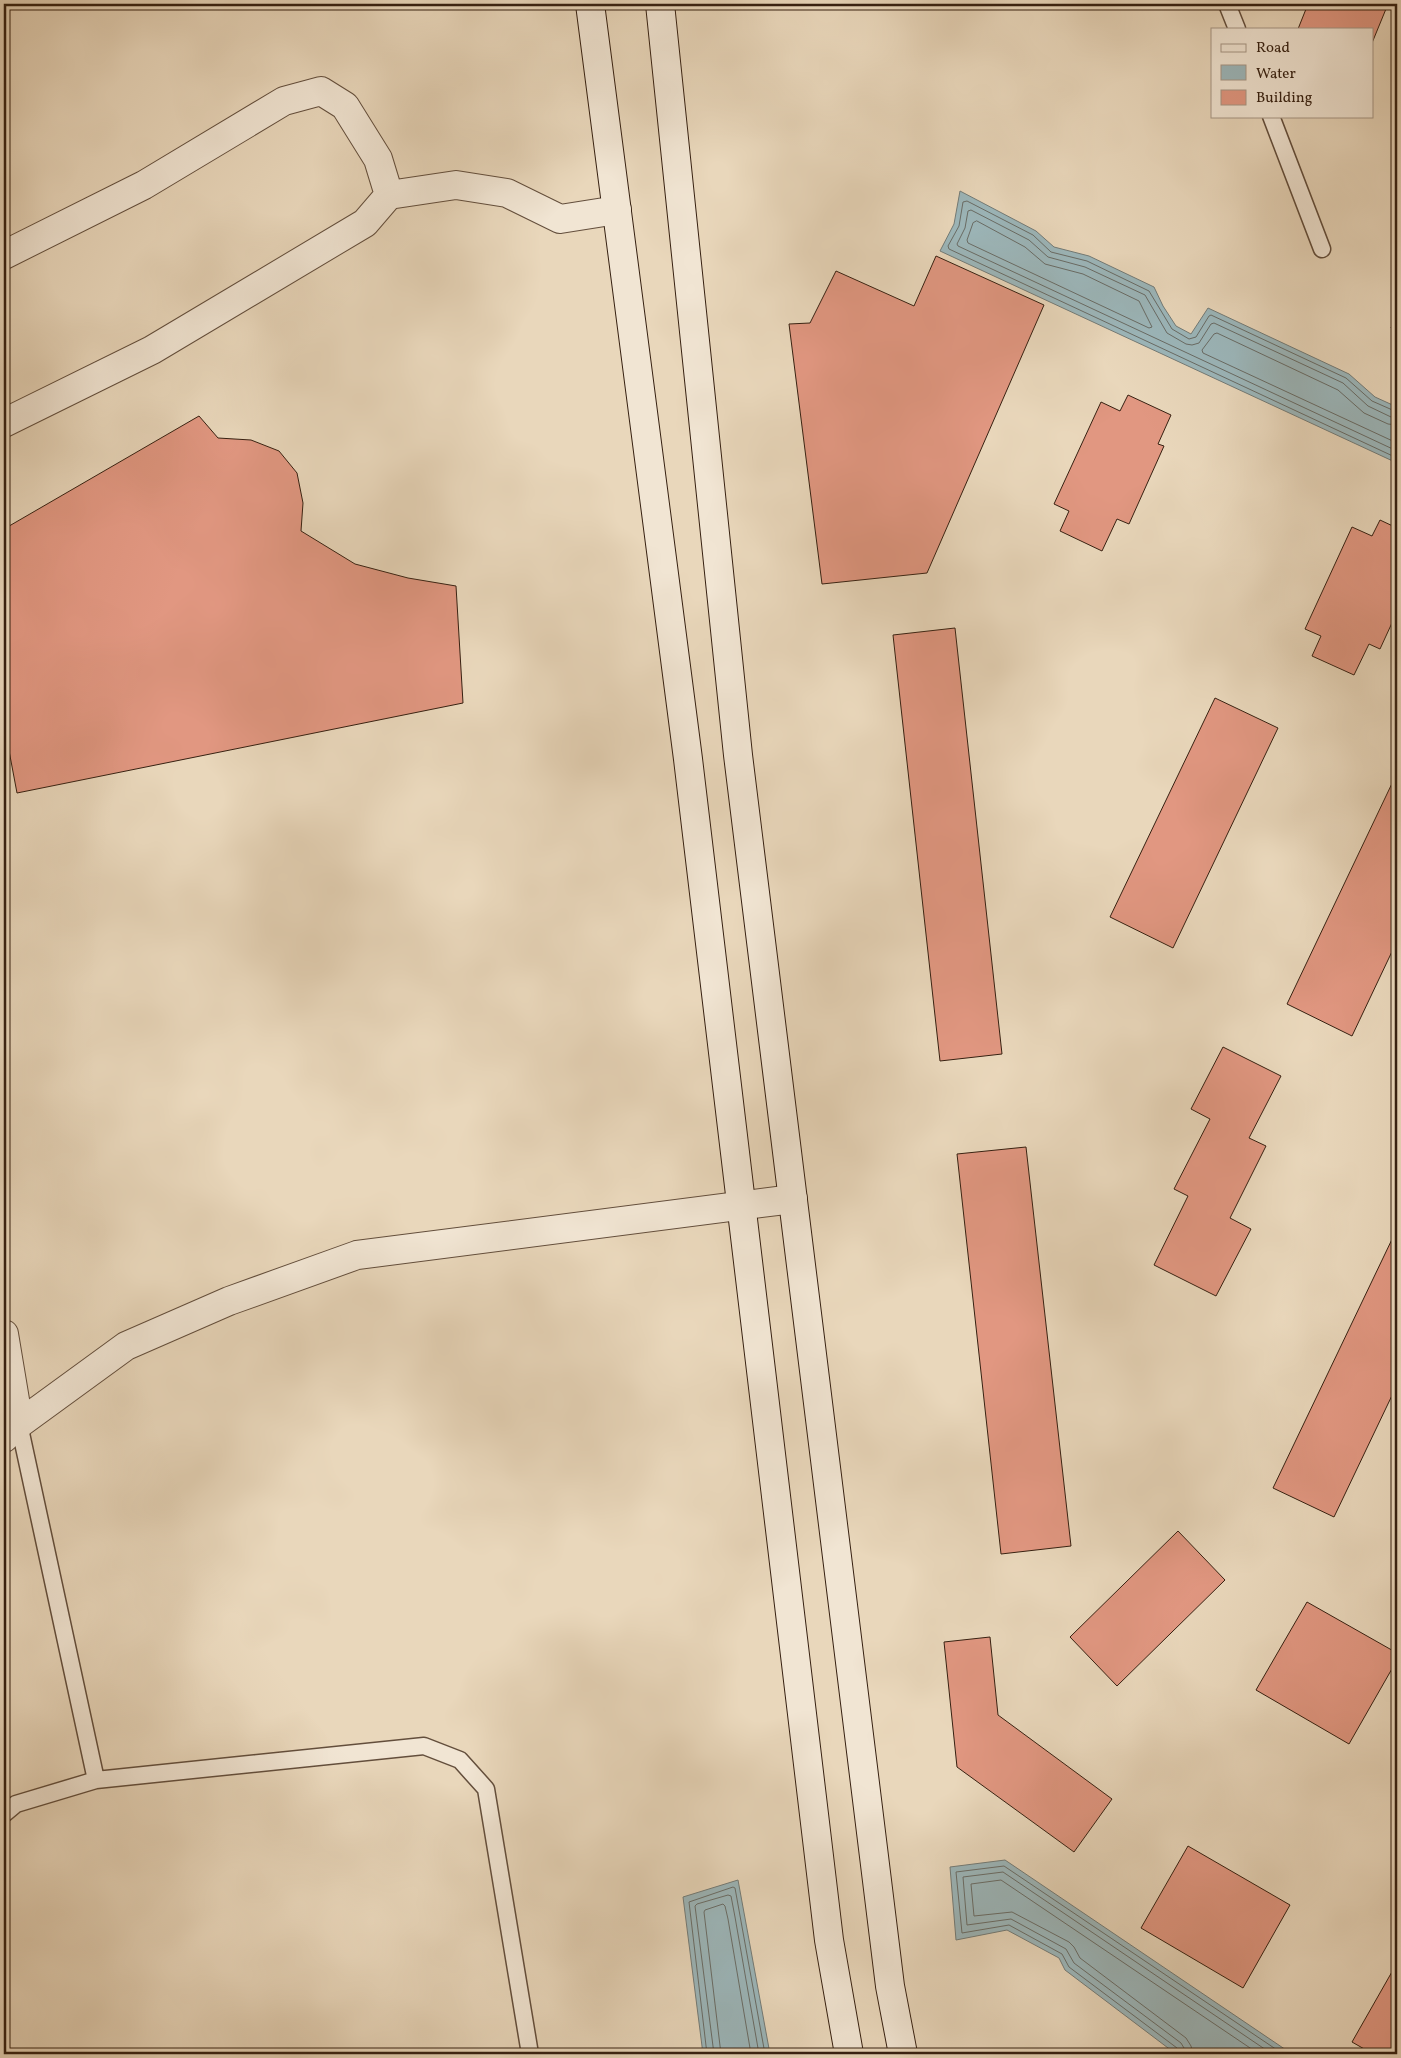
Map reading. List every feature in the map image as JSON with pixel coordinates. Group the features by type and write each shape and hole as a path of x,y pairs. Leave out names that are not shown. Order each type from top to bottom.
{"main road":[{"path":"590,4 688,759 829,1940 849,2054"},
{"path":"660,4 738,755 890,1986 903,2054"},
{"path":"4,255 144,185 284,101 321,91 345,106 378,159 389,195"},
{"path":"4,424 152,350 365,223 389,195 456,185 507,193 560,219 617,210"},
{"path":"12,1431 126,1346 229,1301 357,1255 793,1199"},
{"path":"4,1334 12,1431"}],"lane":[{"path":"1227,4 1237,28"},
{"path":"1272,118 1322,249"},
{"path":"12,1431 96,1780"},
{"path":"4,1814 16,1804 96,1780 424,1746 460,1760 486,1789 530,2054"}],"water":[{"path":"960,191 1036,231 1054,247 1089,256 1154,287 1176,326 1191,334 1208,308 1349,374 1375,397 1397,407 1397,463 940,251 954,224"},
{"path":"1005,1860 1292,2054 1176,2054 1065,1970 1059,1958 1007,1930 956,1940 950,1867"},
{"path":"738,1880 770,2054 703,2054 683,1897"}],"building":[{"path":"1308,4 1388,4 1374,38 1374,28 1298,28"},
{"path":"936,256 1044,305 927,573 822,584 789,324 810,323 836,271 914,306"},
{"path":"1397,313 1397,330 1391,328"},
{"path":"1128,395 1171,415 1158,444 1164,446 1129,524 1117,519 1102,551 1060,531 1069,511 1054,504 1101,402 1120,411"},
{"path":"199,416 218,438 251,440 279,451 297,473 303,503 301,531 355,564 408,578 456,586 463,703 17,793 4,724 4,529"},
{"path":"1380,520 1397,528 1397,612 1380,649 1369,644 1354,675 1312,656 1321,636 1305,629 1352,527 1372,536"},
{"path":"955,628 1002,1054 940,1061 893,635"},
{"path":"1215,698 1278,728 1173,948 1110,917"},
{"path":"1396,775 1397,941 1352,1036 1287,1004"},
{"path":"1223,1047 1281,1076 1249,1138 1266,1146 1230,1218 1251,1229 1216,1296 1154,1265 1188,1196 1174,1189 1210,1119 1191,1109"},
{"path":"1026,1147 1071,1546 1001,1554 957,1154"},
{"path":"1395,1233 1397,1234 1397,1385 1334,1517 1273,1488"},
{"path":"1178,1531 1225,1580 1117,1686 1070,1637"},
{"path":"1307,1602 1397,1653 1397,1660 1349,1744 1256,1690"},
{"path":"990,1637 998,1715 1112,1799 1074,1852 957,1767 944,1642"},
{"path":"1188,1846 1290,1905 1243,1988 1141,1928"},
{"path":"1397,1963 1397,2054 1373,2054 1352,2042"}]}
